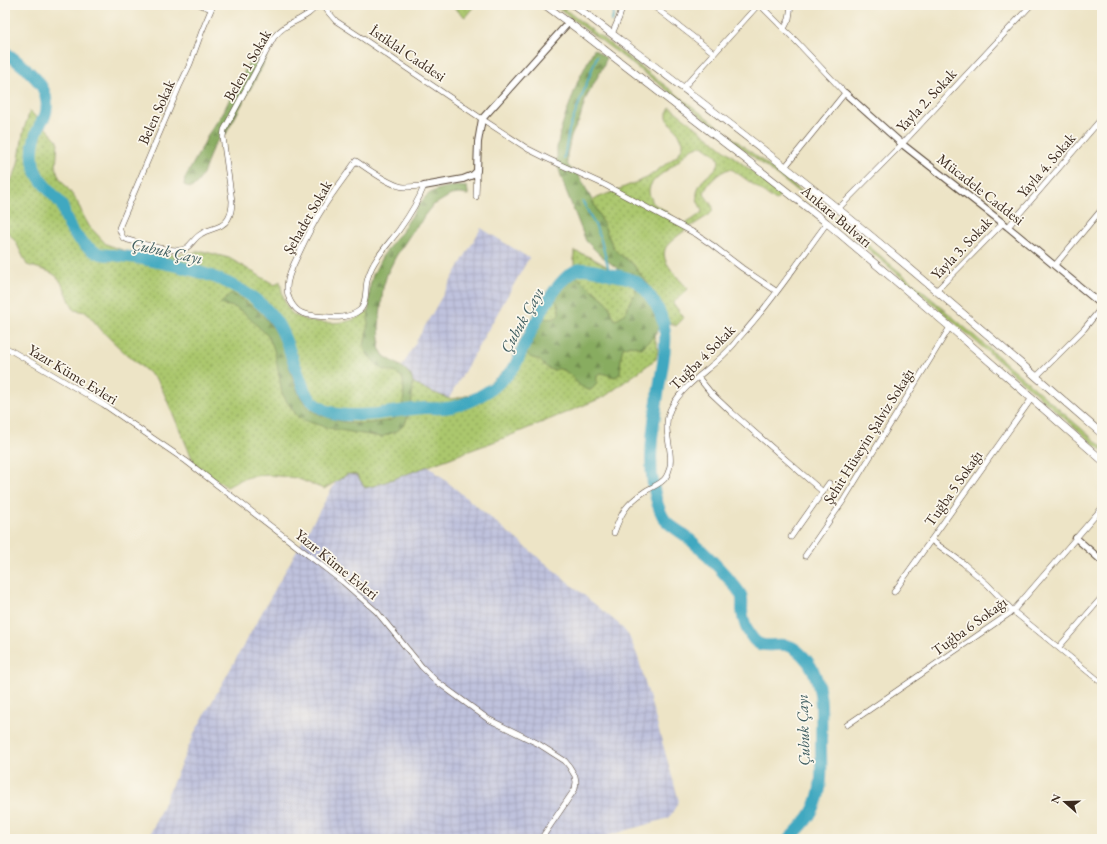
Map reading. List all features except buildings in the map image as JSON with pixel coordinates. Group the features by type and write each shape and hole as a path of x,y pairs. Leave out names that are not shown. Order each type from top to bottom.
{"main road":[{"name":"Ankara Bulvarı","path":"545,5 569,22 827,223 950,327 1102,460"},
{"name":"Ankara Bulvarı","path":"574,5 838,209 1102,434"}],"street":[{"path":"201,5 212,7"},
{"name":"Belen 1 Sokak","path":"119,228 123,238 128,240 177,250 184,250 189,247 200,234 220,226 227,220 232,201 223,137 224,130 274,37 285,26 310,13 318,5"},
{"name":"İstiklal Caddesi","path":"323,5 329,14 344,26 528,149 605,185 696,234 776,291"},
{"path":"612,34 623,5"},
{"path":"652,5 714,53"},
{"path":"683,88 759,5 845,93 785,167"},
{"path":"784,29 789,19 791,5"},
{"name":"Yayla 2. Sokak","path":"838,209 902,144 1031,5"},
{"name":"Belen Sokak","path":"119,228 190,64 212,7"},
{"path":"476,197 478,142 482,119 569,22"},
{"name":"Mücadele Caddesi","path":"845,93 902,144 1006,225 1102,306"},
{"name":"Yayla 4. Sokak","path":"1006,225 1102,118"},
{"name":"Şehadet Sokak","path":"356,161 384,179 398,185 404,187 424,186 418,201 408,217 379,255 372,267 367,280 365,301 359,311 347,316 339,317 318,316 302,313 293,305 289,298 287,288 288,279 293,266 326,203 356,161"},
{"path":"424,186 444,181 463,179 473,175 477,171"},
{"path":"1055,265 1102,209"},
{"name":"Tuğba 4 Sokak","path":"614,533 623,512 644,492 665,478 670,464 666,426 668,415 676,399 689,385 730,348 748,328 827,223"},
{"name":"Yayla 3. Sokak","path":"936,291 1006,225"},
{"path":"1036,377 1084,329 1102,306"},
{"name":"Şehit Hüseyin Şalviz Sokağı","path":"805,556 843,501 950,327"},
{"name":"Yazır Küme Evleri","path":"5,347 103,404 192,465 303,550 359,596 377,612 422,667 436,681 488,719 525,736 565,761 575,776 575,789 541,839"},
{"path":"698,377 711,393 730,411 823,492"},
{"name":"Tuğba 5 Sokağı","path":"894,592 1032,398"},
{"path":"792,537 829,484"},
{"name":"Tuğba 6 Sokağı","path":"847,725 1013,611 1102,508"},
{"path":"1076,538 1102,561"},
{"path":"931,540 963,563 1013,611 1102,683"},
{"path":"1059,647 1102,596"}],"shaded area":[{"path":"481,228 529,258 416,456 620,625 629,636 638,657 679,801 669,818 597,839 148,839 195,732"}],"green space":[{"path":"475,5 465,17 452,6"},
{"path":"554,5 559,5 828,212 933,300 1102,446 1102,451 926,298 823,211"},
{"path":"264,47 268,52 262,67 226,134 219,139 214,146 198,182 191,188 184,185 185,178 207,136 223,113 236,85 243,76 246,67 259,49"},
{"path":"594,49 606,58 604,65 586,98 579,121 571,136 567,163 569,167 580,177 597,210 614,249 632,263 656,295 661,306 664,320 654,336 642,348 630,345 623,348 620,374 615,377 601,373 597,376 595,386 590,390 578,384 564,370 549,369 539,360 530,357 526,352 526,349 534,321 538,319 554,318 559,314 557,303 548,295 551,290 562,289 570,276 576,276 607,302 615,320 624,314 635,294 635,287 623,273 599,254 586,241 565,188 557,163 557,148 561,128 578,81"},
{"path":"670,107 781,194 776,201 733,170 729,169 721,173 710,182 704,194 713,207 712,212 669,243 664,253 669,267 688,289 673,303 684,318 676,326 664,320 661,306 656,295 632,263 614,249 592,200 647,178 678,155 683,146 683,142 678,132 669,122 667,113","holes":["699,146 708,149 717,157 719,161 716,169 704,179 698,188 697,199 702,212 695,218 681,225 663,209 653,203 649,191 650,186 657,178 689,151"]},
{"path":"30,111 58,141 56,168 59,177 77,201 89,226 106,244 125,251 143,255 179,255 202,251 229,258 275,285 280,281 284,300 288,308 302,319 337,323 352,320 368,311 380,339 379,348 384,356 405,369 411,376 413,382 422,388 450,399 458,398 480,392 512,364 551,290 561,277 574,265 574,251 599,262 635,287 635,294 624,314 623,348 630,345 642,348 654,336 658,349 656,359 604,397 504,438 377,485 365,488 357,475 348,474 324,489 296,478 269,475 253,476 242,479 227,487 195,465 158,381 104,333 86,312 74,310 64,287 56,276 27,265 16,242 5,229 5,189 17,168 24,129"},
{"path":"457,186 467,187 468,195 451,195 432,206 396,256 387,274 383,288 379,326 379,348 384,356 405,369 411,376 413,382 411,410 404,425 397,431 381,437 329,428 298,417 282,393 275,353 267,335 243,312 234,307 220,304 232,293 262,314 278,335 284,347 299,394 307,406 313,411 332,419 358,424 392,420 398,415 402,407 404,386 402,377 396,373 382,369 366,353 364,347 368,325 370,286 373,275 382,257 402,232 424,198 436,190"}],"waterway":[{"path":"612,21 615,5"},
{"name":"Çubuk Çayı","path":"5,52 20,63 44,90 46,109 45,116 39,126 34,143 34,166 39,178 62,206 69,225 76,236 87,247 98,253 155,261 195,271 234,286 251,296 266,309 282,331 305,392 319,407 328,411 337,414 356,415 377,414 419,408 449,408 461,405 494,387 502,381 514,367 546,303 568,275 579,269 593,270 628,278 639,283 644,288 657,307 665,330 665,352 655,412 651,448 653,484 660,512 667,522 686,536 723,572 741,595 744,622 747,630 754,640 762,645 785,645 795,648 810,664 819,686 821,711 821,774 819,794 815,806 809,816 802,826 789,839"},
{"path":"564,158 569,130 597,56"},
{"path":"583,202 601,240 610,274"}]}
